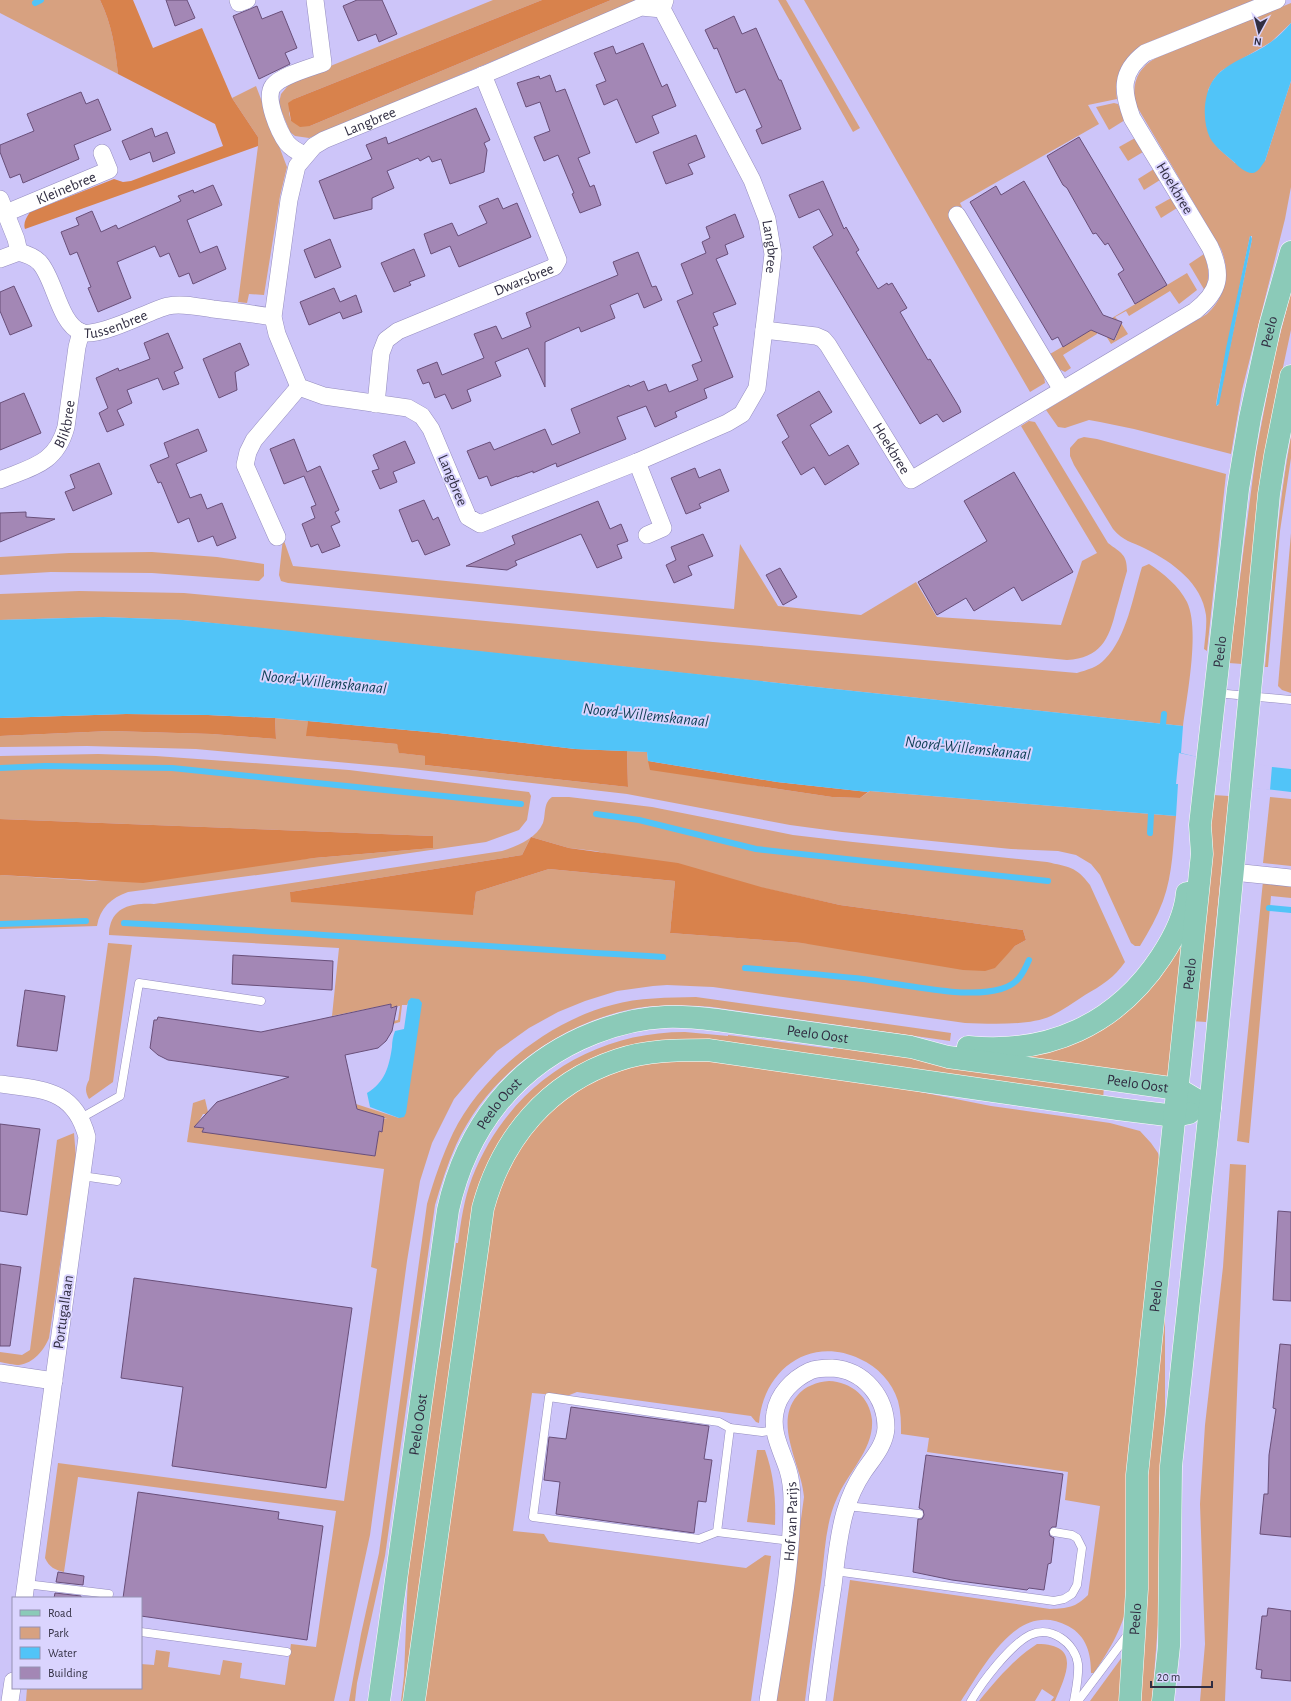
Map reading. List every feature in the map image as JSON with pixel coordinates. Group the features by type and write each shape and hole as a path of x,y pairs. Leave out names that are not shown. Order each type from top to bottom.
{"main road":[{"name":"Peelo","path":"1130,1701 1136,1622 1137,1475 1202,854 1200,825 1214,692 1238,489 1250,418 1270,326 1291,252"},
{"path":"1163,1701 1169,1646 1171,1466 1210,1108 1269,494 1276,448 1291,376"},
{"path":"911,1047 948,1046 988,1049 1019,1048 1052,1041 1080,1030 1108,1015 1133,993 1151,972 1168,948 1179,925 1187,899 1191,851 1200,825"},
{"name":"Peelo Oost","path":"379,1701 448,1210 453,1185 461,1164 478,1130 502,1098 520,1078 540,1062 562,1048 614,1025 665,1016 717,1020 911,1047 948,1057 1178,1089 1210,1108"},
{"name":"Peelo Oost","path":"414,1701 483,1208 490,1185 507,1149 534,1113 554,1095 590,1072 618,1060 642,1054 675,1050 708,1050 930,1083 1175,1116 1210,1108"}],"street":[{"path":"238,0 239,3 247,0"},
{"path":"305,155 291,148 286,142 270,106 269,96 272,87 280,80 324,63 315,0"},
{"name":"Hoekbree","path":"764,330 816,336 823,339 911,480 1195,311 1207,301 1217,282 1217,265 1210,247 1132,118 1125,100 1125,87 1131,67 1145,53 1277,0"},
{"name":"Langbree","path":"663,4 752,180 767,219 772,240 773,254 757,388 742,414 727,423 637,462 480,524 468,517 431,429 422,416 408,408 324,396 299,387 277,334 273,317 289,200 297,166 305,155 314,146 324,140 483,75 641,7 663,4"},
{"name":"Dwarsbree","path":"376,404 381,353 386,340 398,331 554,266 558,260 483,75"},
{"name":"Kleinebree","path":"19,252 16,239 3,206 109,170 102,153"},
{"path":"957,215 1062,390"},
{"path":"0,259 19,252"},
{"name":"Tussenbree","path":"19,252 40,262 47,272 62,310 72,324 81,332 90,333 102,331 154,310 169,306 189,306 273,317"},
{"name":"Blikbree","path":"0,480 42,463 58,449 63,440 77,347 81,332"},
{"path":"276,537 245,465 248,452 254,440 299,387"},
{"path":"637,462 663,528 647,535"},
{"path":"1233,872 1291,878"},
{"name":"Portugallaan","path":"0,1084 44,1091 61,1097 70,1104 81,1118 87,1137 25,1591"},
{"name":"Hof van Parijs","path":"768,1701 791,1541 792,1486 775,1430 775,1410 782,1395 797,1379 816,1369 839,1369 851,1372 861,1378 876,1391 882,1406 886,1431 883,1443 863,1473 847,1506 838,1546 817,1701"},
{"path":"0,1373 54,1381"},
{"path":"10,1701 12,1688"}],"lane":[{"path":"1214,692 1291,700"},
{"path":"81,1118 120,1096 138,983 261,1001"},
{"path":"82,1176 117,1181"},
{"path":"775,1430 762,1432 730,1428 719,1422 549,1397 533,1517 700,1539 717,1532 791,1541"},
{"path":"717,1532 730,1428"},
{"path":"847,1506 919,1514"},
{"path":"835,1571 1054,1601 1064,1599 1072,1594 1076,1585 1082,1548 1076,1538 1072,1535 1054,1532"},
{"path":"25,1591 109,1594 108,1597"},
{"path":"1078,1701 1136,1622"},
{"path":"142,1632 287,1652"},
{"path":"971,1701 979,1687 1016,1645 1031,1634 1042,1632 1054,1634 1063,1639 1074,1654 1078,1663 1074,1701"}],"green space":[{"path":"0,0 100,0 112,36 118,74 0,13"},
{"path":"493,0 542,0 294,99 289,113 291,121 310,126 611,0 639,0 309,138 295,136 290,132 279,103 281,94 291,82"},
{"path":"778,0 786,0 860,128 853,132"},
{"path":"804,0 1254,0 1144,44 1126,61 1122,67 1117,82 1117,99 1088,105 1099,124 960,203 962,207 948,215 1044,376 1045,383 1030,392"},
{"path":"1291,3 1291,23 1271,42 1221,71 1214,79 1208,90 1219,149 1235,163 1265,161 1291,81 1291,187 1285,219 1242,390 1231,454 1134,429 1089,420 1065,428 1058,427 1046,410 1207,314 1219,300 1225,284 1226,267 1221,249 1136,105 1134,91 1137,78 1144,67 1156,58","holes":["1250,236 1252,236 1252,239 1218,406 1216,404 1218,392"]},
{"path":"256,86 287,167 280,196 264,295 249,294 247,303 238,302 258,137 232,98"},
{"path":"1114,103 1118,104 1125,120 1109,130 1096,107"},
{"path":"1135,138 1143,152 1128,161 1119,147"},
{"path":"1154,169 1160,180 1144,190 1138,179"},
{"path":"1171,198 1177,208 1161,218 1155,207"},
{"path":"1204,254 1208,272 1208,281 1205,291 1189,264"},
{"path":"1187,273 1197,290 1179,304 1170,291 1129,316 1126,311 1115,317 1118,320 1114,319 1107,337 1115,340 1121,323 1128,334 1111,344 1103,331 1102,324"},
{"path":"1291,292 1291,330 1267,442 1242,664 1229,663 1256,453 1274,358"},
{"path":"1096,327 1097,334 1063,355 1071,368 1065,372 1059,369 1050,354"},
{"path":"1029,421 1035,422 1108,543 1122,554 1127,565 1127,571 1113,621 1106,638 1101,646 1095,651 1088,656 1078,659 1067,660 288,583 281,581 279,575 283,538 293,566 734,609 740,544 778,606 861,615 916,582 937,617 1061,625 1082,561 1097,553 1021,426"},
{"path":"1291,436 1291,458 1280,531 1268,667 1265,667 1278,522"},
{"path":"1084,437 1097,439 1226,474 1207,651 1204,649 1206,615 1199,593 1192,583 1166,560 1124,539 1113,529 1074,465 1070,456 1070,448 1078,439"},
{"path":"1291,533 1291,693 1282,690 1278,686"},
{"path":"152,552 217,557 264,564 264,576 259,581 152,573 51,572 0,575 0,557 69,553"},
{"path":"1149,564 1175,585 1184,596 1191,614 1193,645 1183,726 183,620 103,617 0,620 0,594 79,591 184,593 713,642 1077,673 1099,664 1113,650 1124,628 1142,567"},
{"path":"275,718 308,721 307,736 397,744 400,753 425,756 425,765 628,787 627,751 647,752 648,761 752,785 832,797 860,798 870,791 1176,816 1171,870 1163,901 1158,913 1140,946 1135,946 1131,943 1100,875 1091,864 1076,855 1058,851 1011,849 842,832 790,825 627,794 403,768 196,749 87,746 0,747 0,736 110,731 212,734 276,739"},
{"path":"98,754 156,756 349,770 529,792 531,796 527,820 519,830 486,842 128,892 116,897 107,904 98,920 97,926 0,929 0,875 95,881 314,858 433,848 433,836 0,819 0,756"},
{"path":"1213,795 1229,796 1206,1022 1191,1021"},
{"path":"552,797 569,797 652,807 793,835 1047,862 1066,866 1080,874 1090,885 1125,962 1107,981 1060,1011 1042,1019 1020,1023 965,1023 713,987 667,985 617,991 585,1001 558,1012 529,1028 497,1051 454,1099 432,1143 420,1181 407,1261 370,1535 334,1701 26,1701 27,1689 142,1689 142,1664 154,1665 156,1650 170,1652 168,1667 220,1675 223,1660 242,1663 240,1678 285,1685 291,1644 316,1647 336,1511 78,1477 64,1572 53,1568 48,1564 45,1558 58,1463 344,1501 377,1269 371,1267 384,1169 187,1142 193,1103 205,1099 208,1112 207,1114 203,1114 196,1127 292,1144 375,1156 378,1131 382,1132 383,1119 387,1119 357,1109 356,1104 399,1118 410,999 407,1005 402,1005 400,1022 393,1024 393,1021 398,1020 400,1006 391,1007 391,1004 332,1016 339,948 109,935 113,919 121,910 133,905 154,904 502,851 531,838 522,855 290,892 473,914 476,892 549,869 675,881 670,933 802,943 1006,955 1015,946 1026,940 1023,930 840,905 595,851 569,848 531,837 540,829 543,823 547,802"},
{"path":"1270,797 1291,799 1291,866 1263,863"},
{"path":"1263,881 1291,885 1291,898 1271,896 1249,1143 1237,1141"},
{"path":"1184,933 1172,1082 1026,1062 1026,1056 1052,1050"},
{"path":"108,943 132,945 113,1082 89,1099 86,1092 86,1087 89,1080"},
{"path":"696,997 951,1033 950,1041 712,1007 674,1005 656,1006 637,1008 609,1015 581,1025 530,1055 507,1074 487,1096 470,1119 456,1145 435,1205 385,1556 357,1683 355,1701 349,1701 361,1634 379,1553 427,1204 438,1168 453,1133 481,1090 499,1071 542,1037 565,1023 588,1013 622,1002 654,998"},
{"path":"685,1032 728,1035 833,1049 833,1047 1104,1086 1103,1100 637,1048 505,1139 408,1701 401,1701 404,1676 408,1574 437,1358 439,1358 456,1243 458,1243 465,1202 472,1178 487,1146 506,1117 529,1092 555,1071 584,1054 616,1042 649,1035"},
{"path":"668,1055 900,1088 991,1106 1110,1123 1140,1131 1158,1153 1161,1167 1130,1596 1124,1618 1116,1637 1094,1673 1091,1673 1089,1652 1080,1635 1068,1626 1050,1620 1033,1622 1018,1629 1004,1641 980,1671 961,1701 833,1701 850,1580 1050,1609 1075,1605 1088,1595 1100,1506 1065,1500 1068,1472 927,1452 929,1438 901,1434 898,1401 884,1376 873,1366 860,1359 841,1353 824,1351 807,1355 792,1362 780,1373 769,1387 762,1404 759,1423 756,1422 751,1416 577,1392 567,1396 532,1393 513,1531 544,1534 549,1542 746,1568 765,1555 771,1556 751,1701 425,1701 427,1668 491,1205 498,1181 542,1115 590,1080"},
{"path":"74,1133 76,1158 49,1338 38,1355 29,1362 19,1365 0,1362 0,1352 22,1355 30,1350 57,1140"},
{"path":"1230,1164 1246,1165 1225,1701 1200,1701 1205,1644 1200,1504 1205,1425 1223,1267"},
{"path":"1173,1197 1177,1198 1165,1317 1165,1410 1159,1482 1159,1612 1152,1701 1138,1701 1143,1505"},
{"path":"829,1381 845,1384 858,1392 868,1404 872,1420 872,1431 865,1451 842,1488 830,1516 826,1536 805,1701 776,1701 804,1497 788,1432 788,1419 790,1407 800,1393 812,1385"},
{"path":"757,1450 765,1450 770,1469 775,1496 775,1525 747,1522"},
{"path":"1037,1644 1051,1645 1060,1649 1065,1655 1067,1663 1066,1672 1055,1701 1051,1701 1054,1697 1042,1689 1035,1701 979,1701 1013,1663"},
{"path":"1128,1649 1120,1701 1090,1701"}],"shaded area":[{"path":"100,0 133,0 153,48 202,28 232,98 258,137 258,146 25,229 25,220 30,212 114,179 123,182 131,181 223,146 215,124 118,74 112,36"},
{"path":"542,0 611,0 310,126 300,127 291,121 288,103 294,99"},
{"path":"126,714 208,715 275,718 276,739 212,734 110,731 0,736 0,718"},
{"path":"308,721 439,733 575,749 627,751 628,787 425,765 425,756 399,753 397,744 306,736"},
{"path":"648,761 777,782 868,792 860,798 832,797 650,770"},
{"path":"0,819 433,836 433,848 314,858 143,883 0,875"},
{"path":"531,837 569,848 678,863 761,887 840,905 1023,930 1026,940 1015,946 995,968 985,971 963,970 802,943 670,933 675,881 549,869 476,892 473,915 291,902 290,892 522,855"}],"water":[{"path":"1291,23 1291,81 1265,161 1256,172 1249,173 1224,154 1210,138 1207,131 1205,116 1208,92 1210,85 1219,73 1233,63 1264,47"},
{"path":"1250,236 1252,239 1219,404 1216,406 1226,348"},
{"name":"Noord-Willemskanaal","path":"103,617 183,620 254,627 1183,726 1181,753 1213,761 1291,769 1291,792 1212,783 1178,784 1176,816 868,792 777,782 648,761 647,752 575,749 439,733 275,718 208,715 126,714 0,718 0,620"},
{"path":"411,998 419,999 422,1003 406,1113 404,1117 399,1118 370,1107 367,1093 378,1084 388,1067 394,1033 395,1031 404,1029 408,1001"}],"pier":[{"path":"1179,753 1213,760 1272,766 1270,790 1212,784 1176,784"}],"building":[{"path":"166,0 187,0 195,18 175,26"},
{"path":"357,0 382,0 397,34 379,42 376,34 358,41 343,6"},
{"path":"257,6 262,19 282,11 297,48 285,53 290,64 259,79 233,16"},
{"path":"734,16 742,34 756,28 779,80 781,80 801,129 762,144 756,130 762,127 745,89 736,93 717,48 714,49 705,30"},
{"path":"643,43 662,87 667,84 676,106 652,116 659,133 636,143 617,99 604,105 596,85 606,81 594,53 613,46 616,54"},
{"path":"550,75 556,92 565,89 590,153 578,158 590,187 594,185 601,205 580,213 572,194 574,193 558,155 544,161 534,137 550,131 540,102 526,107 517,83 539,76 540,79"},
{"path":"81,92 86,104 98,99 111,130 74,145 79,159 23,183 20,174 10,178 0,152 0,145 34,131 27,114"},
{"path":"476,108 490,140 484,143 487,150 484,172 450,184 441,159 432,162 429,156 420,161 418,158 387,171 394,188 372,198 372,209 334,219 319,181 372,159 366,145 386,137 388,144"},
{"path":"152,128 155,137 167,132 175,153 153,162 150,152 130,160 122,141"},
{"path":"696,135 705,157 688,164 693,174 666,184 653,152"},
{"path":"1079,137 1167,285 1135,304 1118,274 1124,270 1108,243 1105,245 1096,233 1093,234 1047,156"},
{"path":"823,181 844,229 846,227 859,250 856,252 878,289 887,283 888,285 892,283 907,308 900,312 928,360 930,359 959,407 961,412 943,422 937,414 920,424 813,247 833,235 819,209 799,218 789,195"},
{"path":"1024,181 1103,315 1122,322 1114,340 1091,330 1063,347 1058,337 1052,340 970,202 996,186 1001,195"},
{"path":"213,185 222,205 187,220 200,253 217,246 226,269 193,284 189,273 179,277 169,253 160,257 155,246 117,262 131,298 98,312 88,288 91,287 77,252 70,255 61,232 79,225 76,218 92,211 101,232 116,225 118,229 181,201 178,196 193,190 194,193"},
{"path":"498,198 503,209 517,203 531,237 459,267 450,246 431,254 424,234 452,223 458,236 487,223 479,206"},
{"path":"735,214 744,237 725,245 728,254 716,259 736,304 713,313 718,325 713,327 733,377 704,389 707,398 675,412 677,417 655,427 646,406 617,417 626,439 557,467 556,463 533,473 533,471 491,486 487,476 479,479 467,451 490,442 494,450 545,429 552,445 580,433 571,409 629,385 630,387 644,381 648,391 666,384 669,392 698,380 692,365 702,361 677,301 693,294 681,264 706,253 702,242 710,238 706,227"},
{"path":"330,239 341,267 315,278 304,250"},
{"path":"414,249 425,276 409,282 411,285 394,292 381,263"},
{"path":"638,252 652,287 656,286 662,300 644,308 638,293 610,305 615,318 581,332 579,327 545,342 545,387 528,348 495,362 501,376 467,390 471,401 452,409 445,394 435,398 429,382 423,384 417,370 437,362 442,375 484,358 474,334 496,326 502,339 531,327 526,313 618,275 613,262"},
{"path":"14,286 32,326 10,335 0,311 0,292"},
{"path":"334,288 340,302 356,295 362,312 343,319 340,312 309,325 300,302"},
{"path":"168,333 183,368 174,372 179,384 163,390 158,378 127,390 132,403 117,410 124,425 107,432 99,413 108,408 96,378 118,368 119,371 150,359 144,343"},
{"path":"240,343 249,365 235,372 237,390 219,398 203,359"},
{"path":"819,391 832,412 810,425 829,456 848,445 859,464 825,485 814,467 801,475 782,442 789,437 777,415"},
{"path":"24,393 41,433 0,450 0,403"},
{"path":"198,429 207,451 176,464 190,498 201,494 207,509 222,503 236,538 217,546 213,536 198,542 189,518 178,523 161,482 158,483 150,465 169,457 164,443"},
{"path":"294,439 307,472 320,466 339,510 335,512 340,522 331,526 340,546 322,553 318,544 311,547 302,524 315,518 311,507 316,505 304,476 284,484 270,449"},
{"path":"405,441 415,463 393,472 397,482 380,489 372,471 379,469 373,455"},
{"path":"99,463 112,494 73,511 65,492 75,488 70,475"},
{"path":"695,468 699,478 720,469 729,491 699,504 701,508 686,514 671,478"},
{"path":"1014,472 1073,572 1022,601 1014,587 974,611 966,598 937,615 918,582 987,541 964,501"},
{"path":"424,500 433,520 438,517 450,545 425,555 418,540 412,542 399,510"},
{"path":"598,501 610,529 621,524 628,541 617,545 622,558 597,568 581,534 515,561 517,565 507,570 466,566 515,544 512,536"},
{"path":"26,512 26,517 55,519 0,542 0,513"},
{"path":"703,534 713,556 688,566 692,575 674,583 666,565 676,560 671,547"},
{"path":"780,568 797,597 783,605 766,575"},
{"path":"233,955 333,961 332,990 232,984"},
{"path":"25,990 65,996 57,1051 17,1046"},
{"path":"391,1004 391,1008 397,1006 392,1031 386,1041 378,1048 345,1055 357,1109 384,1117 382,1132 379,1131 375,1156 202,1132 204,1128 194,1127 217,1102 289,1077 168,1060 158,1055 150,1048 154,1020 157,1020 158,1017 261,1032"},
{"path":"0,1124 40,1129 27,1215 0,1211"},
{"path":"1278,1211 1291,1212 1291,1301 1273,1300"},
{"path":"0,1264 21,1267 10,1346 0,1346"},
{"path":"134,1278 352,1308 326,1488 172,1466 183,1387 121,1378"},
{"path":"1280,1344 1291,1345 1291,1537 1260,1534 1264,1494 1268,1494 1269,1455 1276,1409 1273,1408"},
{"path":"571,1407 709,1426 704,1459 712,1460 706,1502 698,1501 694,1533 556,1514 560,1482 544,1480 549,1437 566,1439"},
{"path":"926,1455 1063,1474 1056,1527 1052,1527 1049,1531 1050,1536 1054,1538 1051,1563 1048,1564 1044,1590 1029,1588 1027,1590 952,1580 913,1572 918,1519 922,1519 924,1515 923,1510 919,1508"},
{"path":"138,1492 279,1512 278,1519 323,1526 307,1640 142,1616 142,1597 123,1597"},
{"path":"58,1572 84,1576 83,1585 56,1582"},
{"path":"55,1593 81,1596 81,1597 54,1597"},
{"path":"1268,1608 1291,1611 1291,1681 1261,1678 1262,1670 1256,1669 1262,1616 1267,1616"}],"waterway":[{"path":"35,3 41,0"},
{"path":"1163,724 1164,714"},
{"path":"0,768 45,766 172,768 521,804"},
{"path":"596,814 639,820 756,849 1048,881"},
{"path":"1150,833 1151,814"},
{"path":"1269,908 1291,910"},
{"path":"0,924 86,921"},
{"path":"124,923 663,957"},
{"path":"745,968 854,978 929,989 985,992 1001,989 1011,985 1022,974 1029,960"}]}
